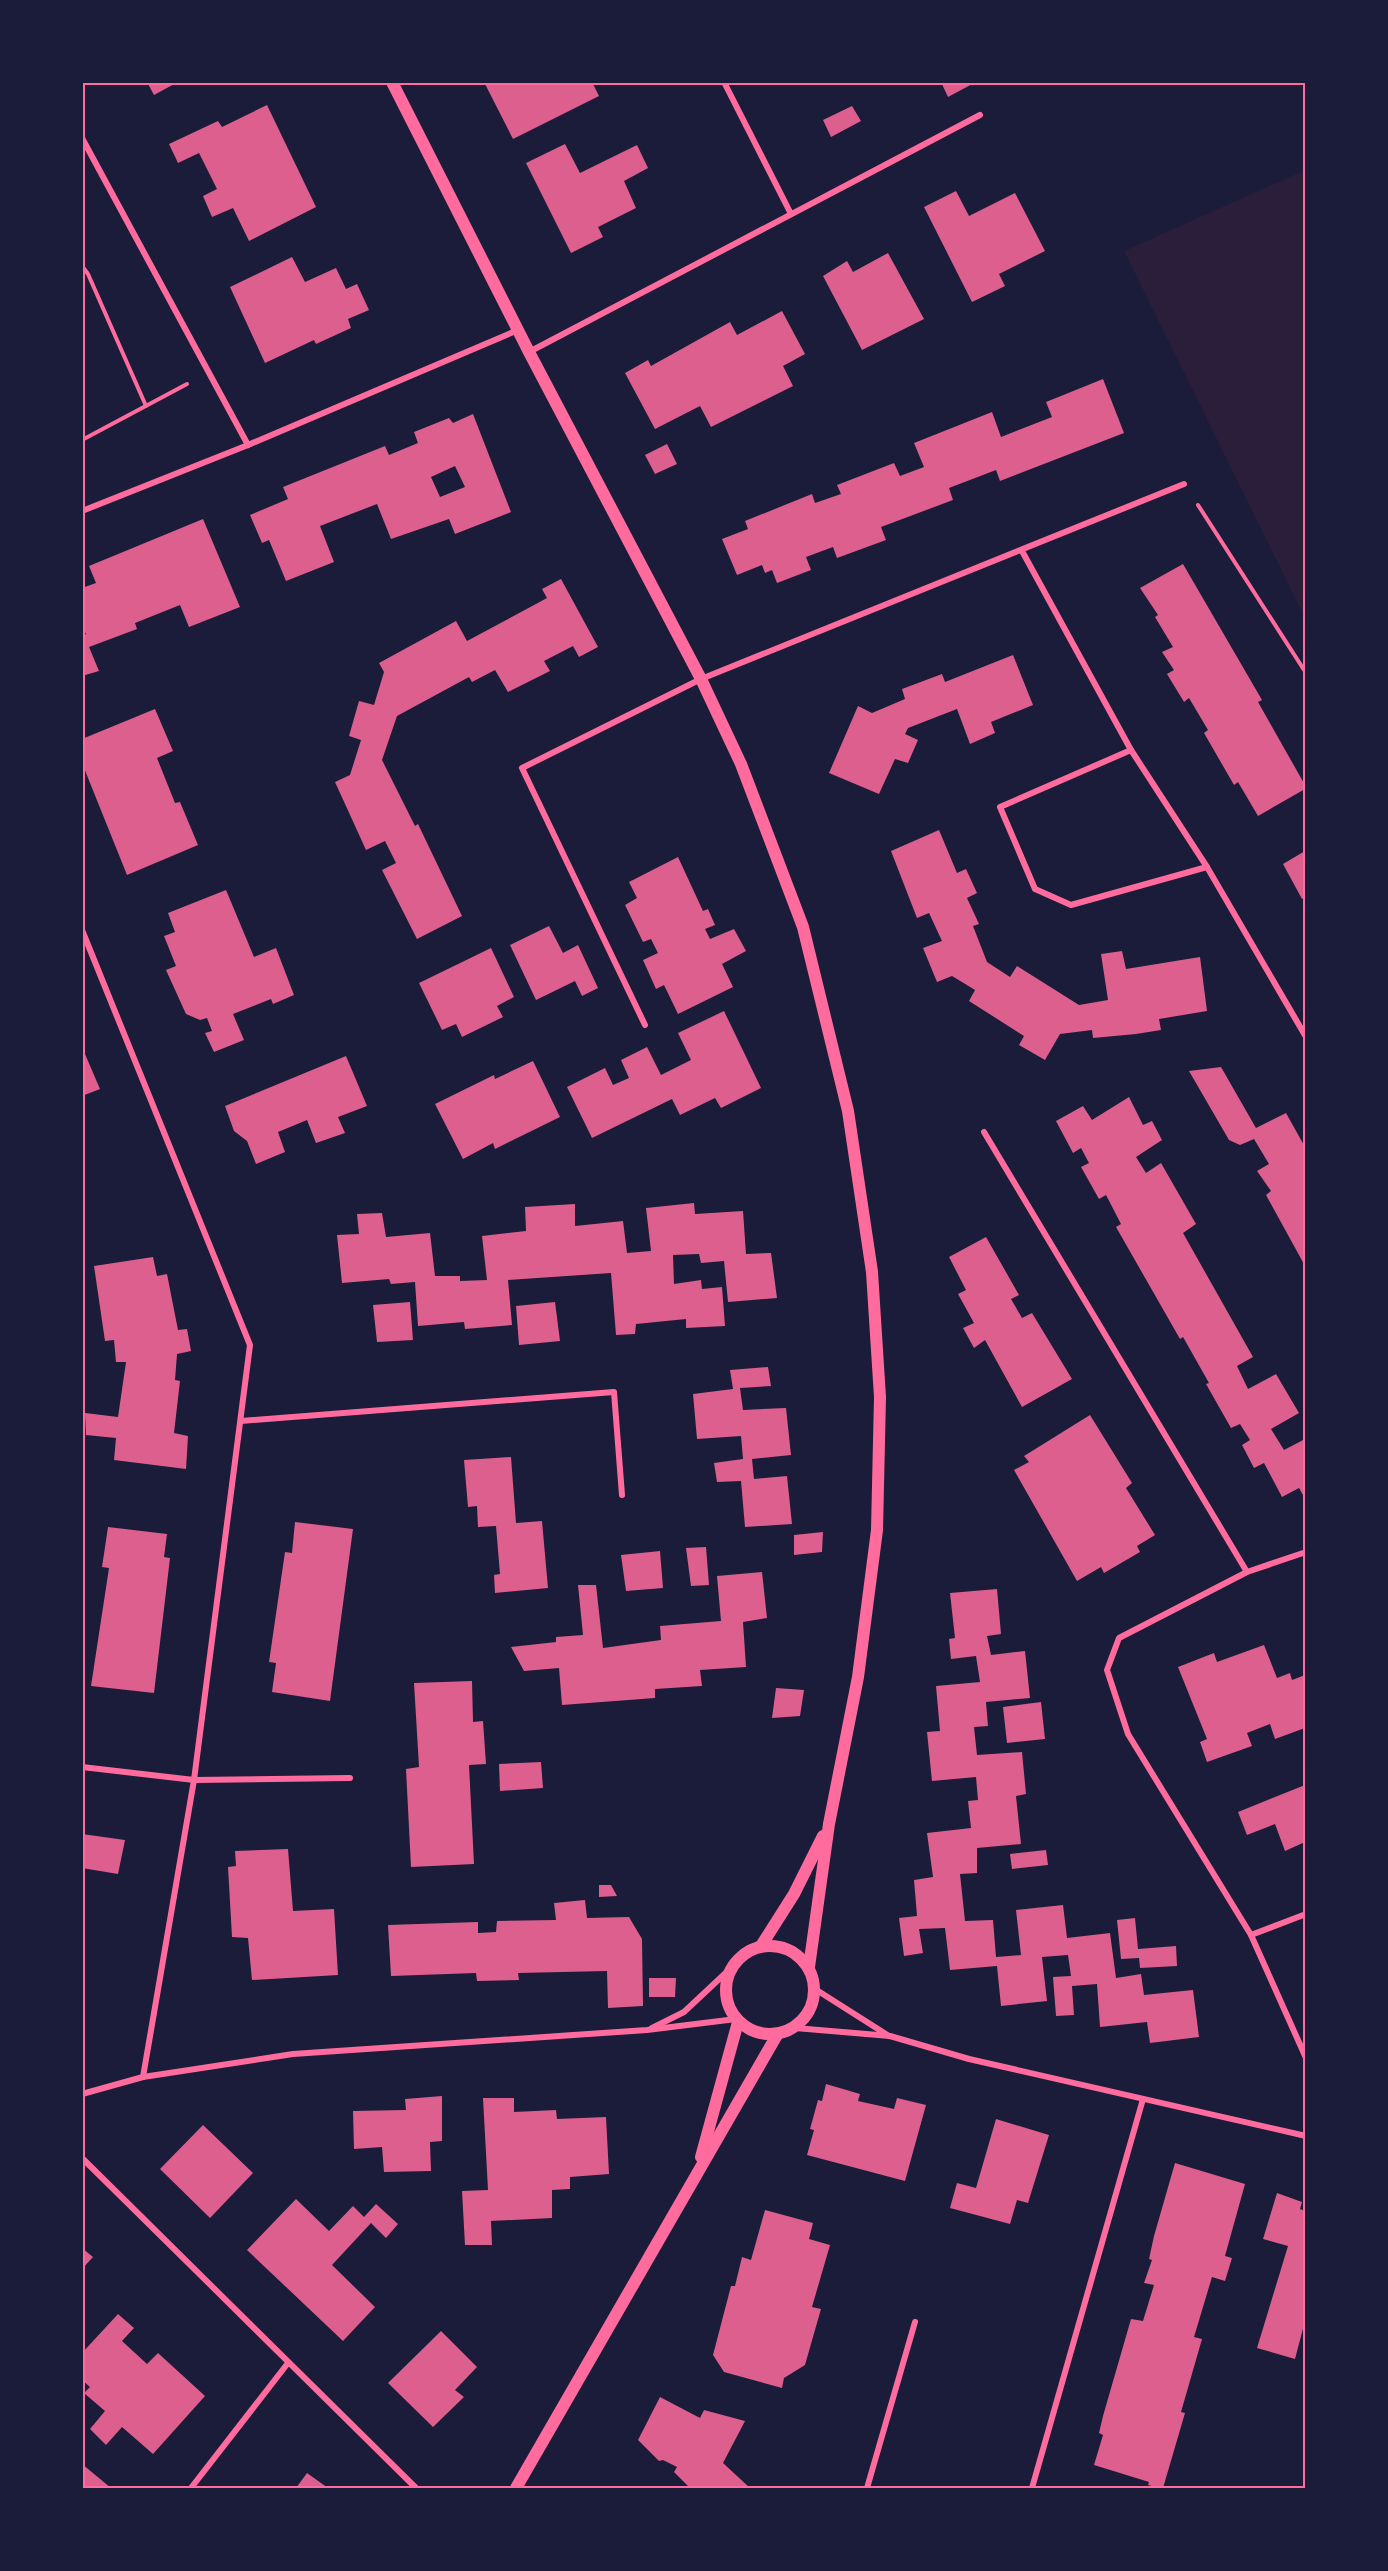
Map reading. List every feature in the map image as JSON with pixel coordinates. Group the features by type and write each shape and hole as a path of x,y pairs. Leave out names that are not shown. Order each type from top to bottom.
{"main road":[{"path":"392,82 529,352 701,679 741,764 803,927 848,1111 872,1272 880,1397 877,1530 858,1677 829,1824 809,1967 815,1989 809,2013 795,2028 777,2035 752,2032 737,2021 728,2007 725,1989 732,1967 747,1952 761,1946 777,1946 797,1954 809,1967"},
{"path":"761,1946 794,1894 829,1824"},
{"path":"696,2172 737,2021"},
{"path":"516,2488 777,2035"}],"street":[{"path":"724,82 790,213"},
{"path":"529,352 980,115"},
{"path":"82,138 248,445"},
{"path":"82,511 248,445 518,330"},
{"path":"645,1025 522,768 701,679 1184,484"},
{"path":"1022,551 1131,750 1207,867 1305,1037"},
{"path":"1131,750 1000,807 1035,889 1071,905 1207,867"},
{"path":"82,930 250,1345 194,1780 143,2077"},
{"path":"984,1132 1247,1572"},
{"path":"241,1421 614,1392 622,1495"},
{"path":"1305,1552 1247,1572 1119,1638 1107,1670 1128,1734 1251,1935 1305,2058"},
{"path":"82,1767 194,1780 350,1778"},
{"path":"1251,1935 1305,1914"},
{"path":"647,2030 684,2012 732,1967"},
{"path":"815,1989 890,2036"},
{"path":"82,2094 143,2077 293,2054 647,2030 737,2021"},
{"path":"795,2028 890,2036 969,2059 1305,2136"},
{"path":"1032,2488 1143,2099"},
{"path":"82,2158 416,2488"},
{"path":"867,2488 915,2322"},
{"path":"191,2488 288,2363"}],"path":[{"path":"82,266 88,274 146,406"},
{"path":"82,440 209,372"},
{"path":"1184,484 1305,673"}],"shaded area":[{"path":"1305,170 1305,618 1124,251"}],"building":[{"path":"147,82 178,82 154,95"},
{"path":"484,82 592,82 599,96 513,139"},
{"path":"941,82 976,82 948,97"},
{"path":"267,105 316,207 249,241 233,208 212,217 203,196 217,189 199,153 178,163 169,144 218,121 222,127"},
{"path":"852,106 861,121 831,137 823,120"},
{"path":"565,144 580,173 637,145 648,168 624,181 636,208 598,227 603,237 571,253 526,163"},
{"path":"956,191 969,216 1015,193 1045,251 999,274 1005,286 972,302 924,207"},
{"path":"888,253 924,319 862,350 823,276 847,261 853,272"},
{"path":"292,257 305,282 336,268 346,289 357,284 369,310 348,319 351,328 316,344 314,340 265,363 230,287"},
{"path":"782,311 805,354 783,366 793,386 711,427 700,406 655,429 625,373 648,360 651,366 730,322 737,335"},
{"path":"1103,379 1124,433 1000,481 996,470 949,488 953,500 881,527 886,540 837,558 833,547 806,557 811,570 777,583 772,570 765,573 762,565 737,575 722,539 748,529 745,521 812,494 815,503 841,494 837,485 894,463 900,476 924,467 914,443 992,412 1001,437 1052,417 1046,402"},
{"path":"473,414 511,512 455,534 449,519 391,539 377,504 320,526 334,562 286,581 269,540 262,543 250,515 288,499 283,487 385,446 389,455 418,443 414,432 449,418 453,423","holes":["455,466 465,487 440,497 431,477"]},
{"path":"667,444 677,464 655,474 645,455"},
{"path":"203,519 240,607 189,627 180,605 135,623 137,629 89,647 99,671 82,676 82,636 86,634 82,627 82,588 96,583 89,566"},
{"path":"1183,564 1262,700 1258,702 1305,785 1305,789 1258,816 1238,782 1234,785 1204,733 1208,730 1189,698 1184,702 1167,674 1174,670 1162,652 1173,647 1155,617 1158,615 1140,588"},
{"path":"561,579 598,647 579,657 573,646 544,661 550,671 508,692 495,670 472,682 469,677 397,716 382,760 415,826 418,824 462,916 417,939 382,870 396,863 385,841 366,850 335,782 350,775 361,740 349,736 359,701 374,705 384,672 379,663 456,621 467,641 547,598 542,589"},
{"path":"1013,655 1033,705 991,722 995,733 970,744 957,709 908,728 905,734 918,740 908,763 895,759 879,794 829,773 858,706 872,713 905,699 902,689 942,674 945,682"},
{"path":"155,709 173,751 157,758 175,803 180,802 198,845 127,875 82,763 82,739"},
{"path":"939,830 957,873 966,869 977,893 967,898 979,924 973,926 987,962 1010,977 1017,966 1079,1005 1108,1000 1101,954 1122,951 1126,969 1200,957 1207,1011 1159,1019 1161,1030 1136,1034 1093,1038 1092,1030 1060,1034 1045,1060 1019,1045 1024,1036 969,1001 975,990 952,976 937,982 923,948 942,941 929,913 917,918 891,851"},
{"path":"1305,851 1305,897 1302,899 1283,864"},
{"path":"678,857 703,911 708,909 715,925 705,929 710,939 734,929 746,951 722,964 733,987 678,1014 664,985 656,989 643,960 658,953 651,939 643,942 625,905 637,898 629,882"},
{"path":"226,890 254,957 276,948 294,995 273,1004 271,999 233,1014 244,1040 214,1052 205,1033 212,1031 207,1018 200,1020 186,1014 166,970 176,966 164,936 175,932 168,913"},
{"path":"549,926 563,953 578,945 598,988 582,996 575,981 536,1000 510,945"},
{"path":"491,948 514,997 497,1006 503,1017 462,1037 456,1024 442,1030 419,983"},
{"path":"724,1011 761,1088 721,1108 715,1098 680,1115 672,1099 592,1138 567,1087 605,1068 613,1085 629,1078 621,1060 647,1047 661,1075 691,1060 678,1033"},
{"path":"82,1047 100,1089 82,1096"},
{"path":"346,1056 367,1106 338,1117 345,1133 316,1143 307,1120 278,1132 285,1152 256,1164 247,1141 234,1131 225,1106"},
{"path":"533,1061 560,1117 495,1149 493,1143 463,1159 435,1104 494,1075 495,1079"},
{"path":"1221,1067 1256,1128 1286,1113 1305,1147 1305,1266 1266,1195 1271,1191 1257,1171 1269,1164 1254,1139 1240,1145 1229,1140 1189,1071"},
{"path":"1129,1097 1143,1125 1152,1121 1162,1140 1136,1157 1146,1173 1161,1163 1196,1224 1183,1233 1253,1357 1237,1366 1248,1389 1276,1374 1299,1413 1271,1429 1284,1450 1305,1439 1305,1494 1303,1495 1299,1488 1282,1497 1264,1463 1254,1468 1242,1445 1250,1440 1240,1424 1231,1428 1183,1337 1180,1339 1116,1227 1121,1224 1106,1195 1099,1199 1081,1167 1089,1163 1081,1148 1073,1153 1056,1121 1083,1106 1092,1120"},
{"path":"694,1203 695,1214 743,1211 746,1254 771,1253 777,1298 728,1302 724,1261 701,1263 699,1254 673,1255 674,1284 701,1280 702,1289 722,1287 725,1326 686,1328 686,1319 636,1324 635,1334 616,1335 611,1273 508,1280 512,1325 465,1329 464,1322 418,1326 415,1282 391,1284 389,1279 342,1283 337,1235 359,1234 357,1214 382,1213 386,1237 430,1233 435,1276 460,1276 460,1281 487,1280 482,1236 526,1231 525,1207 575,1204 575,1226 623,1221 627,1253 651,1251 646,1208"},
{"path":"986,1237 1019,1295 1011,1299 1022,1318 1032,1313 1072,1379 1022,1407 985,1340 974,1348 963,1328 974,1323 958,1294 966,1290 949,1257"},
{"path":"153,1257 157,1276 167,1274 178,1330 187,1329 191,1351 177,1354 175,1380 180,1381 174,1433 188,1436 186,1469 114,1460 116,1438 86,1435 85,1413 118,1417 126,1362 116,1362 114,1340 105,1341 94,1266"},
{"path":"410,1302 413,1340 377,1342 373,1305"},
{"path":"555,1302 560,1341 519,1345 516,1306"},
{"path":"768,1367 771,1386 740,1388 743,1410 786,1408 791,1455 752,1459 754,1479 787,1476 792,1524 745,1527 741,1481 717,1482 714,1463 743,1459 741,1436 697,1439 693,1394 733,1389 730,1370"},
{"path":"1090,1415 1132,1483 1126,1488 1155,1535 1137,1546 1140,1552 1104,1573 1101,1567 1077,1581 1014,1470 1029,1462 1024,1456"},
{"path":"511,1457 516,1523 542,1521 548,1588 495,1593 494,1575 500,1574 496,1526 478,1527 477,1506 468,1507 464,1460"},
{"path":"295,1522 353,1529 330,1701 272,1692 276,1663 269,1662 285,1552 292,1553"},
{"path":"108,1527 167,1534 164,1557 170,1558 154,1693 91,1686 109,1568 102,1567"},
{"path":"823,1532 822,1552 794,1555 794,1535"},
{"path":"706,1547 709,1585 691,1586 686,1548"},
{"path":"660,1551 663,1588 626,1591 621,1555"},
{"path":"762,1572 767,1618 743,1622 746,1667 700,1670 702,1686 655,1689 655,1698 562,1705 559,1668 524,1671 511,1647 556,1642 556,1637 583,1635 578,1585 596,1585 603,1648 661,1640 660,1626 721,1621 717,1576"},
{"path":"997,1589 1001,1634 987,1636 991,1655 1025,1651 1030,1698 986,1702 988,1726 974,1727 977,1755 1022,1752 1026,1794 1016,1796 1021,1844 977,1848 977,1873 960,1874 965,1921 993,1920 996,1957 1021,1955 1016,1910 1063,1905 1067,1938 1110,1933 1116,1978 1141,1974 1144,1995 1193,1990 1199,2037 1150,2043 1147,2022 1100,2027 1097,1984 1072,1986 1074,2015 1056,2016 1053,1977 1071,1976 1068,1955 1042,1957 1047,2001 1001,2006 997,1966 950,1970 945,1928 919,1929 923,1953 904,1956 899,1918 917,1916 914,1880 933,1877 927,1833 971,1828 968,1801 978,1800 976,1777 932,1781 927,1732 940,1731 936,1686 980,1682 976,1656 951,1659 949,1639 955,1638 950,1593"},
{"path":"1264,1645 1277,1678 1290,1673 1292,1680 1305,1675 1305,1728 1275,1739 1270,1724 1247,1733 1252,1746 1207,1762 1200,1742 1207,1739 1178,1667 1214,1653 1217,1662"},
{"path":"472,1681 473,1722 483,1721 486,1764 469,1765 474,1864 411,1867 406,1769 419,1767 414,1683"},
{"path":"776,1688 804,1690 800,1716 772,1718"},
{"path":"1041,1702 1045,1739 1007,1743 1003,1707"},
{"path":"541,1762 543,1788 500,1791 499,1764"},
{"path":"1305,1785 1305,1842 1285,1851 1275,1824 1247,1835 1238,1812"},
{"path":"82,1834 125,1840 118,1874 82,1868"},
{"path":"288,1849 293,1911 334,1909 338,1975 252,1980 248,1938 232,1937 228,1867 236,1866 235,1851"},
{"path":"1046,1850 1048,1865 1012,1869 1010,1854"},
{"path":"599,1885 611,1885 617,1896 599,1897"},
{"path":"585,1900 587,1918 629,1917 642,1939 643,2006 608,2008 607,1971 518,1973 519,1980 477,1981 476,1973 391,1976 388,1925 478,1922 478,1933 496,1932 497,1921 556,1920 554,1903"},
{"path":"1135,1918 1138,1949 1176,1946 1177,1966 1140,1968 1139,1958 1121,1959 1117,1920"},
{"path":"649,1978 676,1978 675,1997 649,1997"},
{"path":"826,2084 860,2094 858,2101 894,2109 897,2098 926,2105 905,2181 807,2155 814,2130 810,2129 818,2100 822,2101"},
{"path":"442,2096 442,2141 430,2142 431,2171 384,2172 382,2147 354,2149 353,2111 406,2110 405,2099"},
{"path":"483,2098 514,2098 514,2112 556,2110 557,2119 606,2117 609,2174 570,2177 570,2189 552,2190 552,2218 491,2221 492,2245 465,2245 462,2191 488,2190"},
{"path":"996,2119 1049,2135 1028,2203 1017,2200 1010,2224 950,2208 957,2183 976,2188"},
{"path":"203,2125 253,2173 210,2218 160,2169"},
{"path":"1175,2163 1245,2184 1225,2256 1232,2258 1225,2281 1212,2277 1194,2337 1202,2339 1181,2412 1185,2413 1163,2488 1159,2488 1148,2485 1149,2482 1094,2465 1103,2435 1099,2433 1103,2416 1131,2319 1143,2321 1154,2285 1144,2283 1152,2260 1149,2259 1154,2236"},
{"path":"1277,2193 1302,2202 1300,2209 1305,2211 1305,2321 1295,2359 1257,2348 1288,2246 1263,2239"},
{"path":"296,2199 329,2231 353,2206 364,2217 376,2204 398,2224 386,2238 371,2223 332,2265 375,2307 343,2341 247,2250"},
{"path":"765,2210 813,2223 809,2239 830,2245 812,2307 821,2309 805,2365 784,2378 782,2388 724,2372 713,2355 731,2286 735,2286 742,2257 751,2260"},
{"path":"82,2248 93,2257 82,2269"},
{"path":"118,2314 134,2328 122,2341 147,2364 158,2353 205,2396 153,2454 122,2427 106,2445 90,2429 105,2411 84,2393 90,2387 82,2380 82,2353"},
{"path":"441,2331 477,2367 455,2390 464,2397 433,2427 388,2383"},
{"path":"660,2397 700,2418 704,2410 745,2421 723,2463 750,2488 690,2488 674,2472 677,2467 663,2460 659,2461 638,2440"},
{"path":"82,2464 111,2488 82,2488"},
{"path":"307,2473 328,2488 296,2488"}]}
